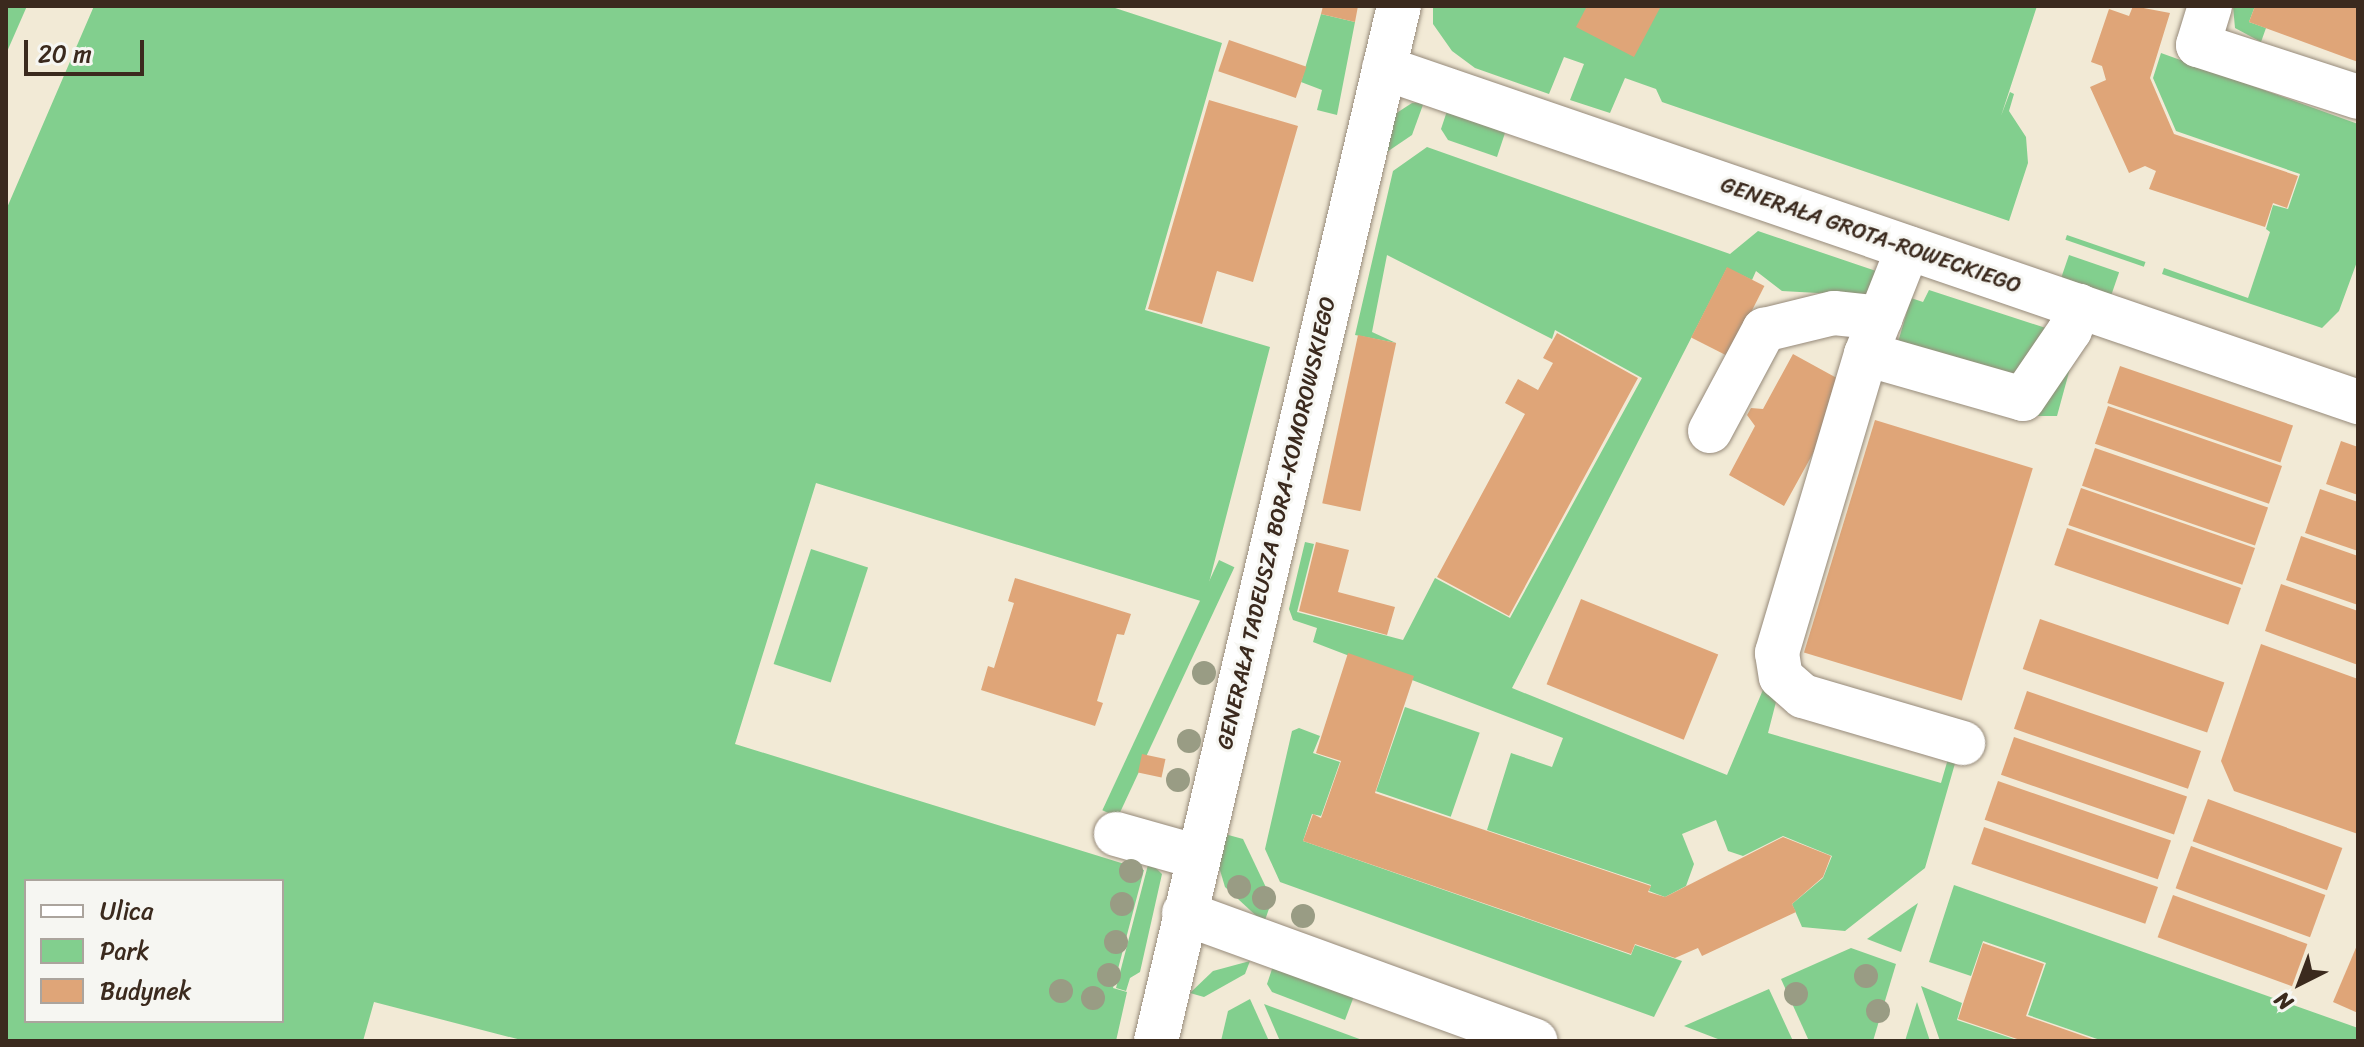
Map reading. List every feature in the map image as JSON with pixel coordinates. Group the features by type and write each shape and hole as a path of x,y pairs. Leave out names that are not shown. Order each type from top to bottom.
{"street":[{"name":"GENERAŁA TADEUSZA BORA-KOMOROWSKIEGO","path":"1156,1041 1399,6"},
{"path":"2210,6 2198,45 2358,97"},
{"name":"GENERAŁA GROTA-ROWECKIEGO","path":"1384,68 2079,306 2341,408"},
{"path":"1908,248 1873,336 1777,653 1781,677 1803,696 1963,743"},
{"path":"1710,431 1764,330 1834,313 1873,336 2023,399 2070,330 2079,306"},
{"path":"1116,834 1198,857"},
{"path":"1184,913 1535,1041"}],"green space":[{"path":"6,6 27,6 6,54"},
{"path":"94,6 1109,6 1222,43 1145,310 1270,347 1204,602 816,483 735,744 1144,870 1113,988 1127,992 1116,1041 525,1041 374,1002 363,1041 6,1041 6,210"},
{"path":"1433,6 2037,6 2001,116 2010,92 2014,94 2009,111 2026,137 2028,163 2009,221 1662,102 1656,89 1625,78 1610,113 1570,100 1584,64 1564,57 1549,94 1475,68 1452,51 1433,24"},
{"path":"2233,6 2255,6 2249,22 2266,28 2261,42 2235,28"},
{"path":"1321,14 1355,22 1337,115 1317,110 1322,90 1301,82"},
{"path":"2161,53 2358,124 2358,259 2339,311 2322,328 2162,274 2164,268 2248,298 2270,232 2266,229 2273,205 2288,209 2300,174 2176,131 2153,78"},
{"path":"1424,102 1412,135 1381,156 1395,114 1412,103"},
{"path":"1447,111 1506,130 1497,157 1448,140 1441,129"},
{"path":"1427,147 1730,254 1758,231 1879,272 1871,296 1782,291 1756,271 1752,280 1727,268 1512,688 1727,775 1765,685 1776,702 1768,733 1941,783 1950,752 1958,753 1925,868 1845,931 1802,927 1792,904 1823,878 1832,856 1783,836 1743,856 1728,851 1716,820 1682,834 1694,864 1686,886 1665,897 1649,891 1651,885 1487,830 1511,753 1552,767 1563,738 1313,642 1317,628 1293,620 1289,609 1305,542 1314,544 1297,612 1403,640 1435,578 1510,618 1642,378 1555,330 1552,339 1387,255 1372,332 1396,343 1355,335 1393,171"},
{"path":"2067,235 2145,262 2144,267 2065,240"},
{"path":"2069,255 2119,272 2110,300 2060,282"},
{"path":"1929,290 2052,330 2020,378 1898,342 1911,298 1923,302"},
{"path":"2075,350 2057,416 2031,416"},
{"path":"811,549 868,568 831,683 774,664"},
{"path":"1219,560 1234,567 1118,817 1102,810"},
{"path":"1405,707 1480,733 1451,817 1376,791"},
{"path":"1299,728 1320,736 1313,753 1340,762 1321,816 1312,814 1303,841 1631,955 1635,945 1682,961 1654,1017 1280,882 1265,849 1292,731"},
{"path":"1221,833 1243,839 1272,900 1264,923 1225,887 1219,867"},
{"path":"1149,861 1162,874 1140,972 1130,978 1126,991 1116,988"},
{"path":"1954,885 2358,1028 2358,1041 2103,1041 2028,1015 2046,963 1983,941 1971,976 1929,962"},
{"path":"1918,903 1901,952 1867,939"},
{"path":"1851,948 1896,964 1873,1041 1809,1041 1781,979"},
{"path":"1250,961 1245,974 1204,997 1190,993 1213,971"},
{"path":"1273,966 1354,996 1345,1020 1272,992 1267,984"},
{"path":"1921,986 1962,1003 1957,1020 2020,1041 1940,1041"},
{"path":"1769,989 1793,1041 1723,1041 1684,1026"},
{"path":"1250,999 1269,1041 1221,1041 1228,1011"},
{"path":"1917,1002 1930,1041 1905,1041"},
{"path":"1264,1004 1365,1041 1280,1041"}],"building":[{"path":"1323,6 1358,6 1355,22 1321,14"},
{"path":"1587,6 1661,6 1634,57 1576,27"},
{"path":"2133,6 2170,13 2150,78 2174,134 2298,176 2287,208 2273,203 2265,227 2149,189 2156,171 2145,166 2129,173 2090,87 2106,80 2102,66 2091,62 2109,9 2129,16"},
{"path":"2255,6 2358,6 2358,62 2249,22"},
{"path":"1229,40 1307,67 1296,98 1218,71"},
{"path":"1209,100 1298,126 1253,282 1217,271 1202,324 1148,309"},
{"path":"1727,267 1764,286 1729,356 1691,337"},
{"path":"1557,333 1638,378 1509,616 1437,577 1525,414 1505,403 1518,379 1538,390 1553,363 1543,358"},
{"path":"1358,335 1396,343 1360,511 1322,503"},
{"path":"1793,354 1844,382 1838,408 1784,506 1729,475 1755,426 1747,415 1751,408 1763,409"},
{"path":"2120,366 2293,426 2280,462 2107,403"},
{"path":"2108,406 2282,466 2269,504 2095,444"},
{"path":"1875,420 2033,468 1962,701 1804,652"},
{"path":"2341,441 2358,447 2358,495 2326,484"},
{"path":"2095,448 2268,508 2255,545 2082,486"},
{"path":"2081,488 2255,548 2242,585 2068,525"},
{"path":"2320,489 2358,502 2358,551 2305,533"},
{"path":"2067,528 2241,588 2228,625 2054,565"},
{"path":"2301,536 2358,556 2358,605 2286,580"},
{"path":"1316,542 1349,550 1338,592 1395,607 1387,635 1299,611"},
{"path":"1015,578 1131,614 1124,635 1117,634 1097,701 1103,703 1095,726 981,690 988,666 994,668 1014,603 1008,601"},
{"path":"2281,584 2358,611 2358,665 2265,631"},
{"path":"1581,599 1718,654 1684,740 1547,684"},
{"path":"2040,619 2224,682 2207,733 2023,669"},
{"path":"2261,644 2358,679 2358,834 2234,791 2221,761"},
{"path":"1348,653 1414,676 1375,793 1651,886 1648,892 1665,897 1783,837 1831,856 1823,877 1792,904 1796,912 1702,956 1698,948 1675,958 1635,944 1631,954 1303,841 1313,814 1321,818 1341,761 1316,753"},
{"path":"2027,691 2201,751 2188,789 2014,729"},
{"path":"2014,737 2187,797 2174,834 2001,775"},
{"path":"1142,754 1165,759 1162,778 1138,773"},
{"path":"1998,781 2171,841 2158,879 1985,820"},
{"path":"2208,799 2342,848 2327,890 2193,841"},
{"path":"1984,827 2158,887 2145,924 1971,864"},
{"path":"2191,846 2325,895 2310,937 2176,888"},
{"path":"2173,895 2307,944 2292,986 2158,937"},
{"path":"1983,943 2044,964 2026,1016 2098,1041 2023,1041 1958,1019"},
{"path":"2358,943 2358,1013 2333,1002"}]}
